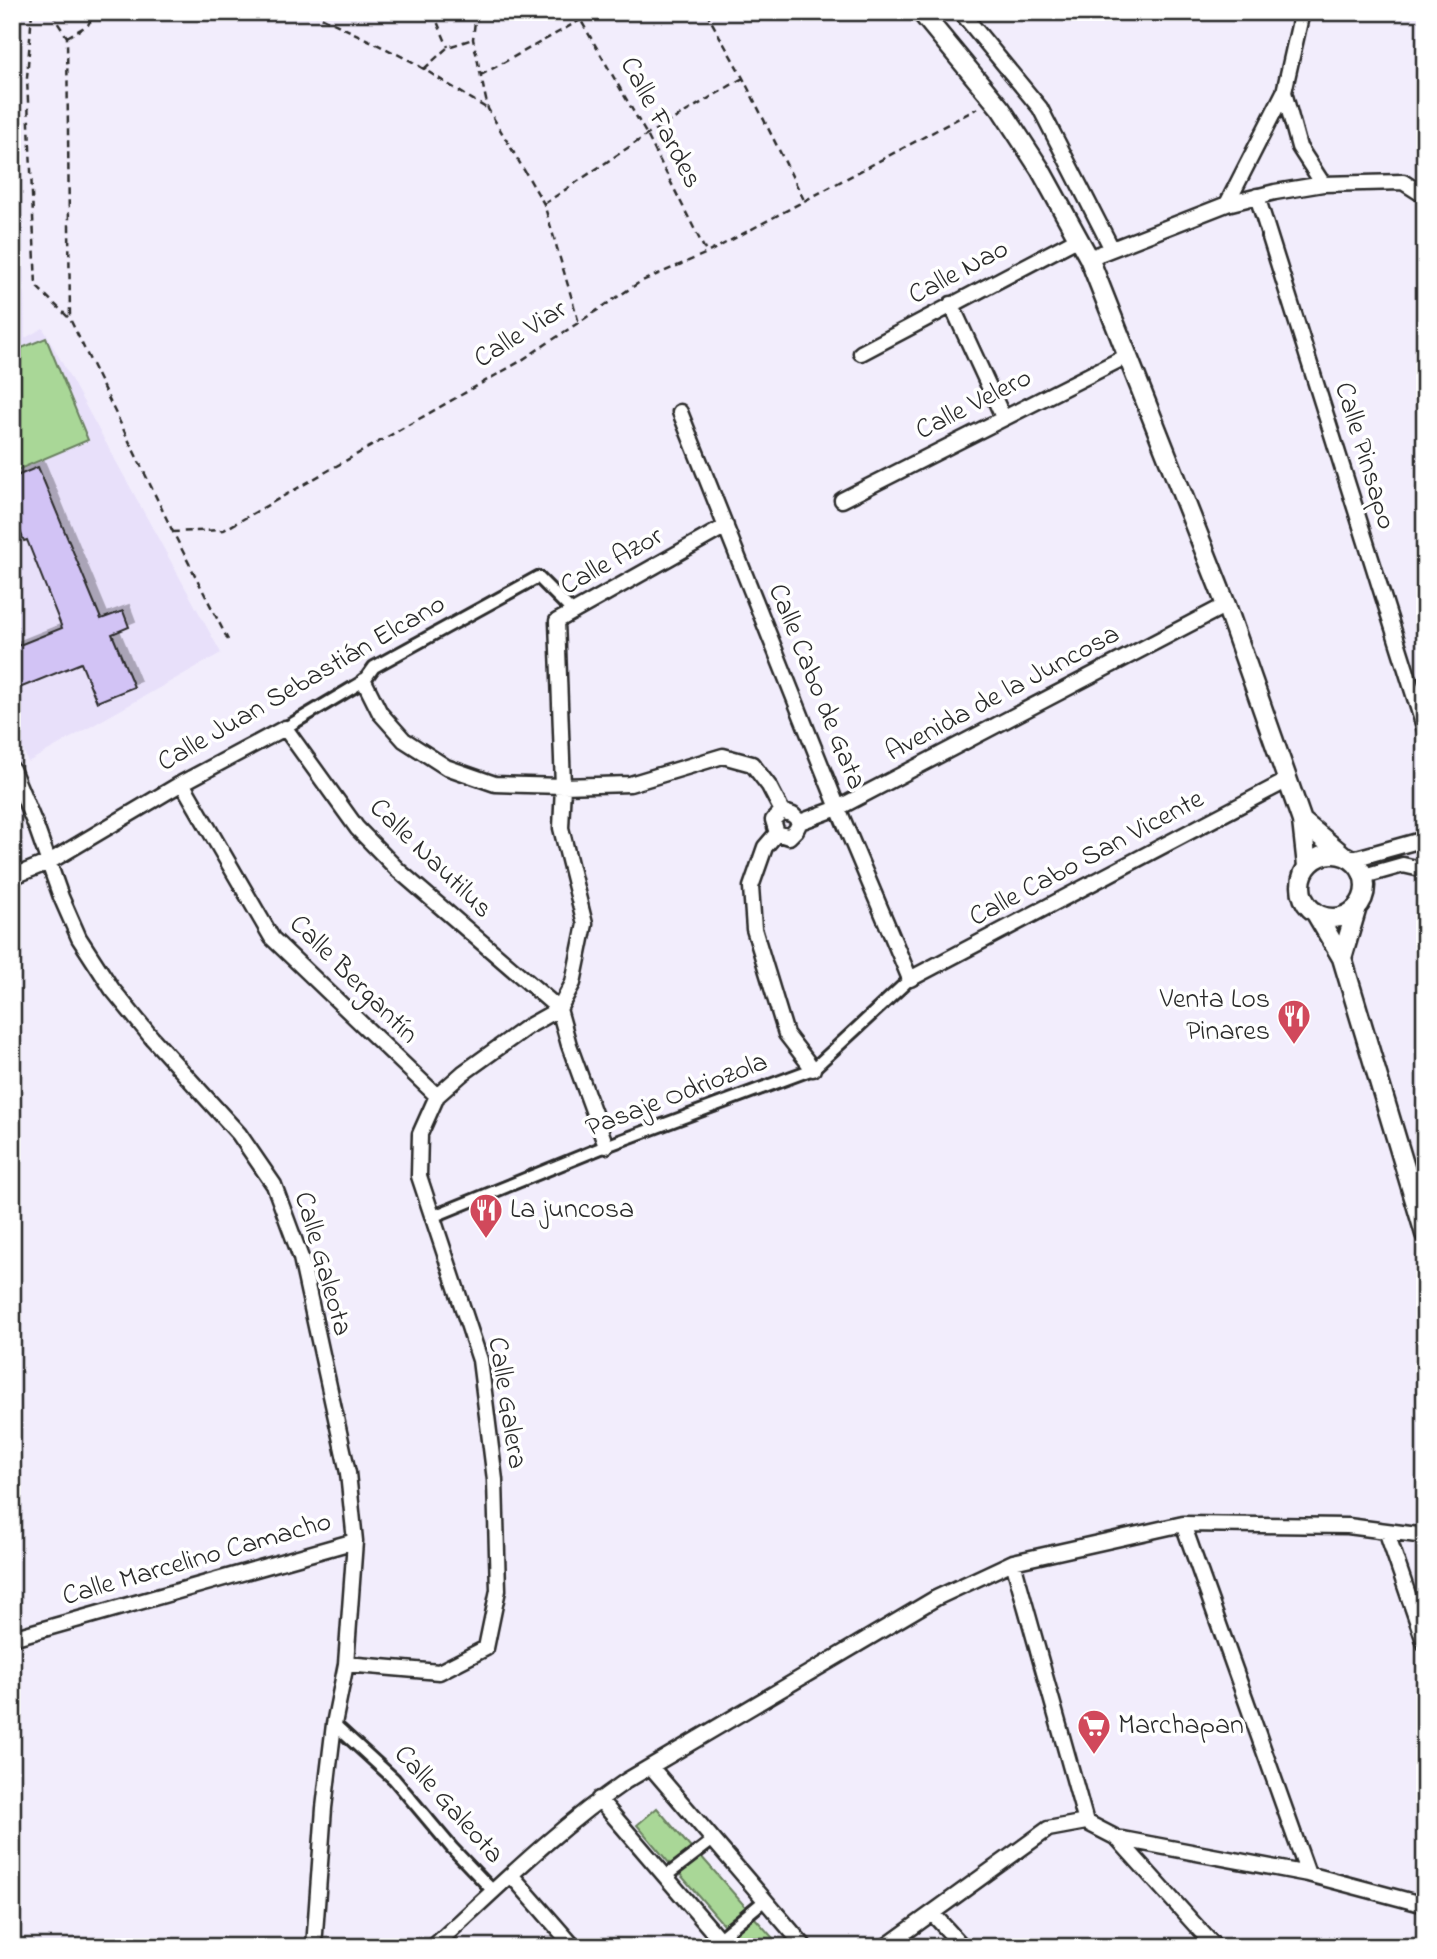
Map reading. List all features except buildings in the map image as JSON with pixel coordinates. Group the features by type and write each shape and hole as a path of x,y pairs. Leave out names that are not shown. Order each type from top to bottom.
{"street":[{"path":"921,12 993,100 1040,169 1079,238 1129,355 1226,605 1302,821 1307,866 1301,885 1302,896 1315,912 1342,958 1425,1234"},
{"path":"961,12 1040,108 1112,249"},
{"path":"1227,204 1284,92 1302,12"},
{"path":"1284,92 1299,147 1323,184"},
{"path":"1088,258 1227,204 1257,196 1323,184 1403,182 1423,191"},
{"name":"Calle Pinsapo","path":"1257,196 1425,730"},
{"name":"Calle Nao","path":"861,353 1079,238"},
{"path":"951,304 1003,417"},
{"name":"Calle Velero","path":"842,500 1129,355"},
{"name":"Calle Cabo de Gata","path":"680,412 838,808 910,979"},
{"name":"Calle Azor","path":"563,786 556,621 726,526"},
{"name":"Calle Juan Sebastián Elcano","path":"12,877 49,862 183,783 285,728 364,681 374,667 538,577 573,612"},
{"name":"Avenida de la Juncosa","path":"800,822 838,808 1226,605"},
{"path":"364,681 380,713 404,740 446,767 495,784 630,784 723,756 752,764 769,786 782,811 793,815 800,822 789,837 777,833"},
{"name":"Calle Nautilus","path":"285,728 357,828 382,854 559,1009"},
{"name":"Calle Galeota","path":"12,769 79,938 112,989 152,1038 239,1134 274,1185 301,1258 348,1473 355,1541 346,1664 334,1724 324,1808 314,1947"},
{"name":"Calle Cabo San Vicente","path":"910,979 1286,781"},
{"name":"Calle Bergantín","path":"183,783 272,938 437,1096"},
{"path":"563,786 561,828 585,923 573,984 559,1009 569,1045 606,1146"},
{"path":"777,833 773,820 782,811"},
{"path":"1302,821 1348,857 1364,876 1366,886 1342,958"},
{"path":"777,833 765,847 751,887 754,929 786,1034 813,1069"},
{"path":"1307,866 1322,855 1348,857 1425,839"},
{"path":"1364,876 1403,865 1425,870"},
{"path":"1315,912 1323,917 1335,918 1349,914 1357,907"},
{"name":"Pasaje Odriozola","path":"434,1216 606,1146 813,1069 910,979"},
{"name":"Calle Galera","path":"346,1664 439,1672 486,1648 498,1590 495,1480 480,1360 419,1175 420,1134 437,1096 463,1073 516,1035 559,1009"},
{"path":"1183,1524 1308,1874"},
{"path":"433,1947 599,1799 936,1598 1013,1562 1183,1524 1348,1526 1425,1536"},
{"path":"1387,1533 1425,1644"},
{"name":"Calle Marcelino Camacho","path":"12,1638 355,1541"},
{"path":"1013,1562 1086,1822"},
{"name":"Calle Galeota","path":"334,1724 394,1779 452,1848 494,1892"},
{"path":"651,1767 805,1947"},
{"path":"599,1799 722,1942 765,1900"},
{"path":"885,1947 1048,1829 1086,1822 1118,1838 1308,1874 1425,1905"},
{"path":"1118,1838 1215,1947"},
{"path":"666,1877 713,1839"},
{"path":"512,1876 574,1947"},
{"path":"932,1913 963,1947"}],"path":[{"path":"32,12 27,78 36,286 70,319 228,640"},
{"path":"55,12 55,19 67,37 70,319"},
{"path":"67,37 88,25 95,12"},
{"path":"311,12 424,69 488,109"},
{"path":"433,12 448,47"},
{"path":"476,12 473,39 488,109 544,204 579,323"},
{"name":"Calle Fardes","path":"576,12 647,135 707,253"},
{"path":"481,75 595,12"},
{"path":"706,12 743,78 804,200"},
{"path":"424,69 448,47 473,39"},
{"path":"544,204 647,135 743,78"},
{"name":"Calle Viar","path":"173,532 224,530 519,362 640,282 707,253 993,100"}],"shaded area":[{"path":"12,221 23,222 25,338 43,328 221,653 28,762 12,723"}],"green space":[{"path":"46,338 88,440 15,471 12,465 12,352"},
{"path":"657,1808 695,1853 675,1870 637,1825"},
{"path":"700,1855 750,1912 729,1931 679,1873"},
{"path":"754,1917 781,1947 744,1947 733,1935"}],"place":[{"name":"Venta Los Pinares","path":"1294,1046"},
{"name":"La juncosa","path":"486,1240"},
{"name":"Marchapan","path":"1094,1756"}]}
